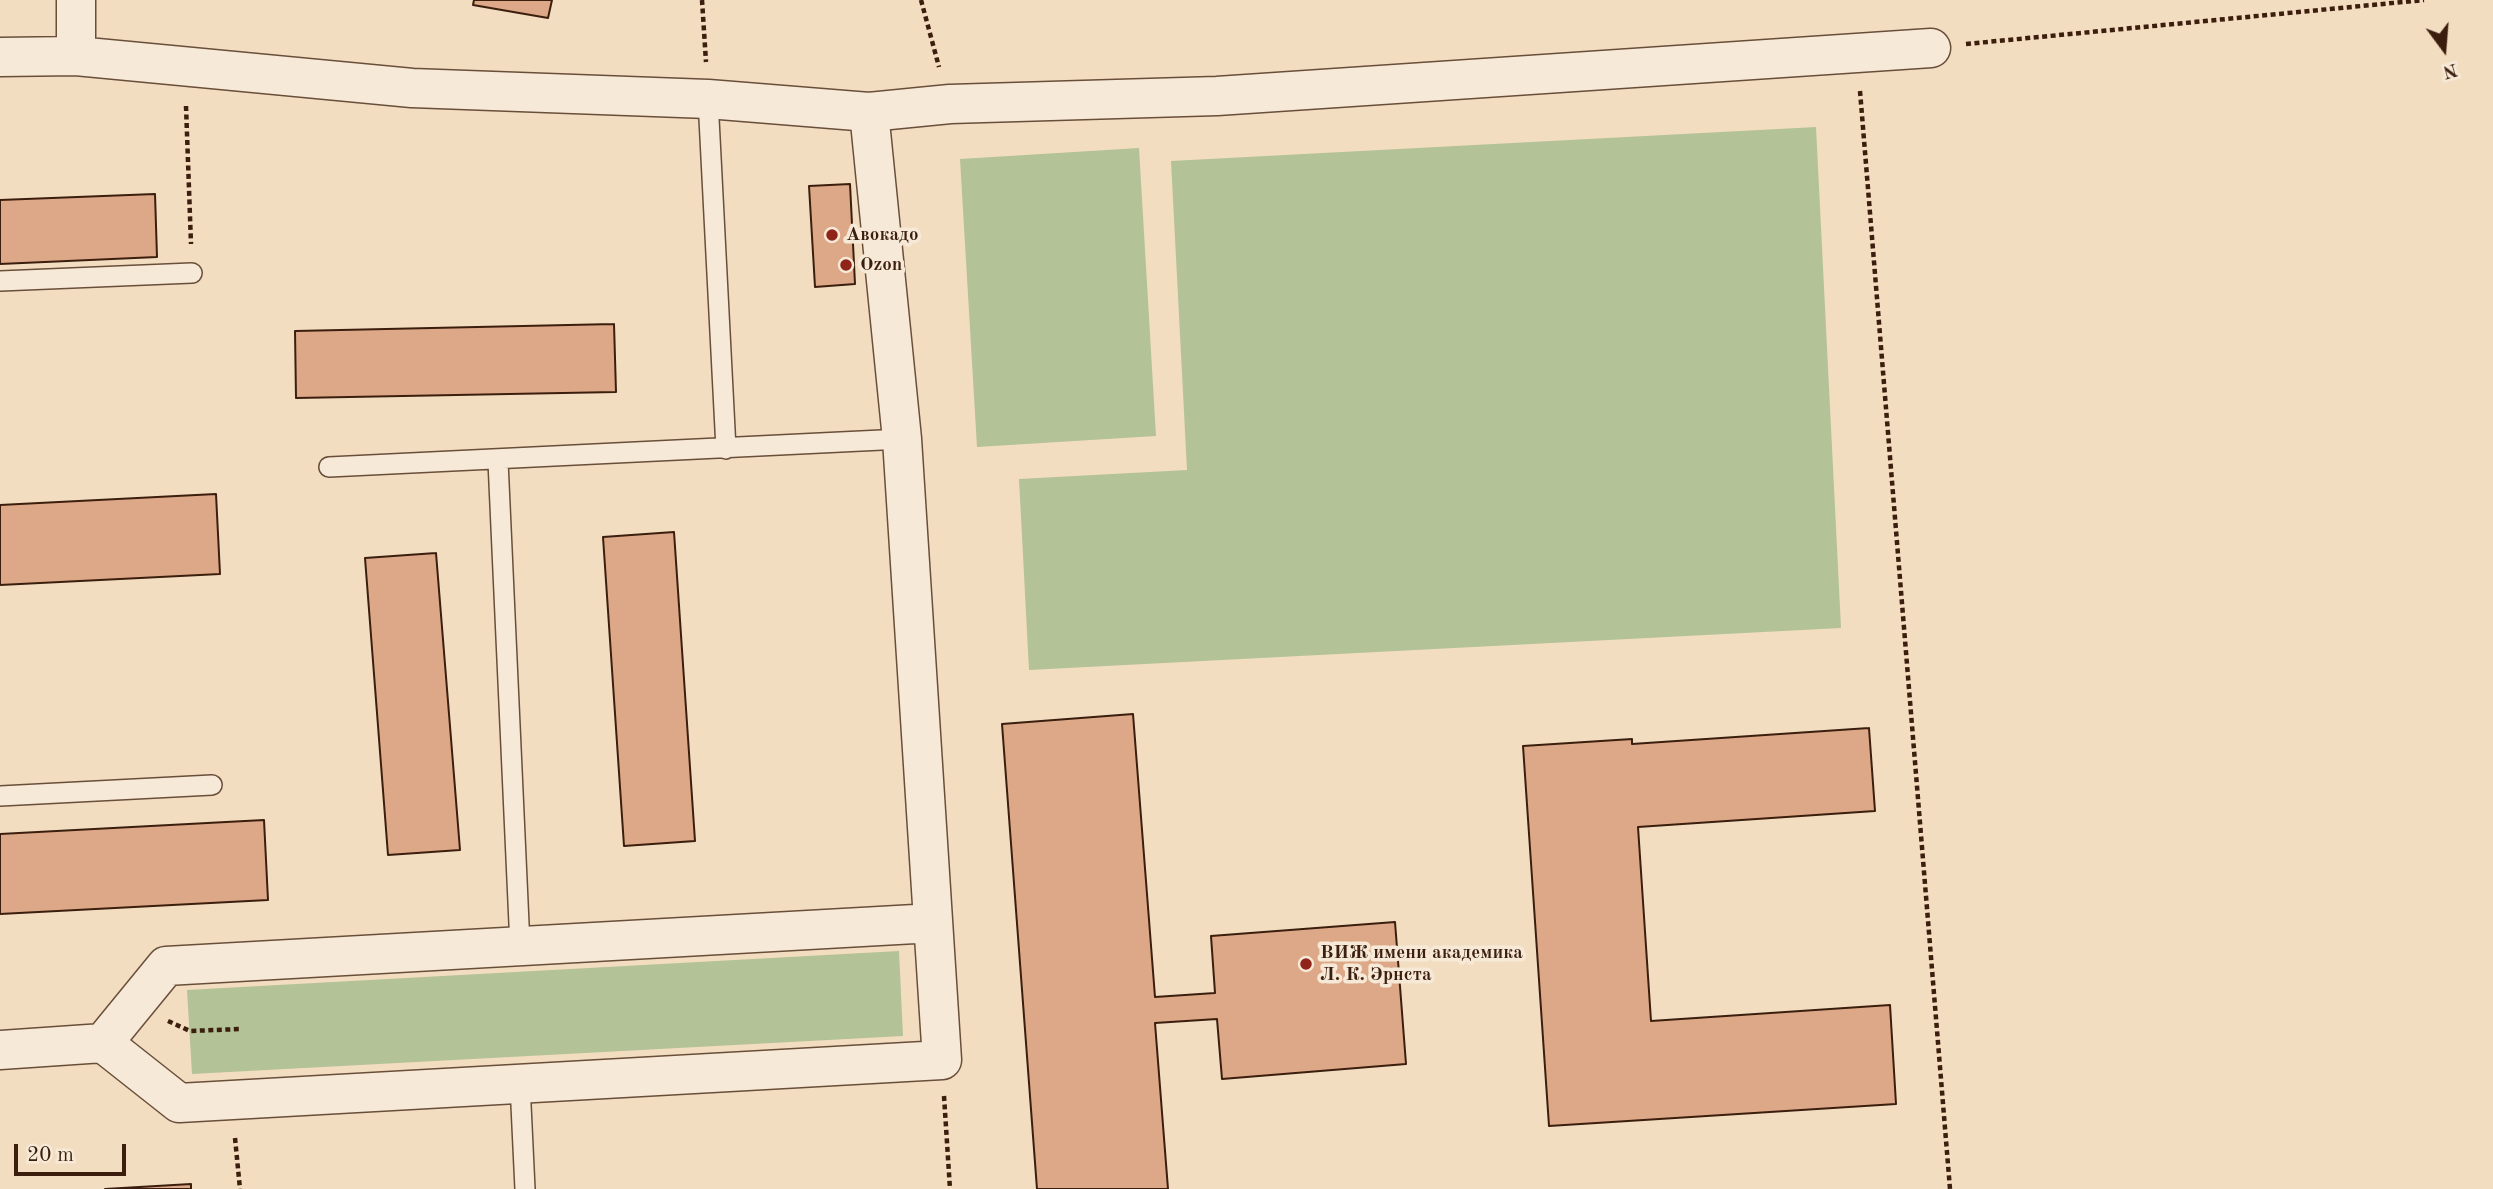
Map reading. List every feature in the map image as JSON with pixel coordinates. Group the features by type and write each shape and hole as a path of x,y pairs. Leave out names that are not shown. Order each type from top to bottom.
{"street":[{"path":"76,0 76,56"},
{"path":"0,57 76,56 412,88 708,99 869,112 950,104 1217,96 1931,48"},
{"path":"0,1049 103,1043 179,1103 942,1060 902,439 869,112"},
{"path":"103,1043 166,966 933,923"}],"lane":[{"path":"708,99 726,449"},
{"path":"0,281 192,273"},
{"path":"329,467 498,461 902,439"},
{"path":"498,461 520,946"},
{"path":"0,796 212,785"},
{"path":"520,1084 524,1189"}],"path":[{"path":"702,0 708,99"},
{"path":"921,0 950,104"},
{"path":"1931,48 2424,0"},
{"path":"1857,53 1950,1189"},
{"path":"184,66 192,273"},
{"path":"942,1060 950,1189"},
{"path":"231,1100 240,1189"}],"green space":[{"path":"1816,127 1841,628 1029,670 1019,479 1187,470 1171,161"},
{"path":"1139,148 1156,436 977,447 960,159"},
{"path":"899,951 903,1036 192,1074 187,990"}],"building":[{"path":"474,0 552,0 548,18 473,5"},
{"name":"Авокадо","path":"850,184 855,284 815,287 809,186"},
{"path":"155,194 157,257 0,264 0,200"},
{"path":"614,324 616,392 296,398 295,331"},
{"path":"216,494 220,574 0,585 0,505"},
{"path":"674,532 695,841 624,846 603,537"},
{"path":"436,553 460,850 388,855 365,558"},
{"name":"ВИЖ имени академика Л. К. Эрнста","path":"1133,714 1155,997 1215,993 1211,936 1395,922 1406,1064 1222,1079 1217,1019 1155,1023 1168,1189 1037,1189 1002,724"},
{"path":"1869,728 1875,811 1638,827 1651,1021 1890,1005 1896,1104 1549,1126 1523,746 1632,739 1632,744"},
{"path":"264,820 268,900 0,914 0,834"},
{"path":"191,1184 191,1189 105,1189"}],"place":[{"name":"Авокадо","path":"832,235"},
{"name":"Ozon","path":"846,265"},
{"name":"ВИЖ имени академика Л. К. Эрнста","path":"1306,964"}]}
